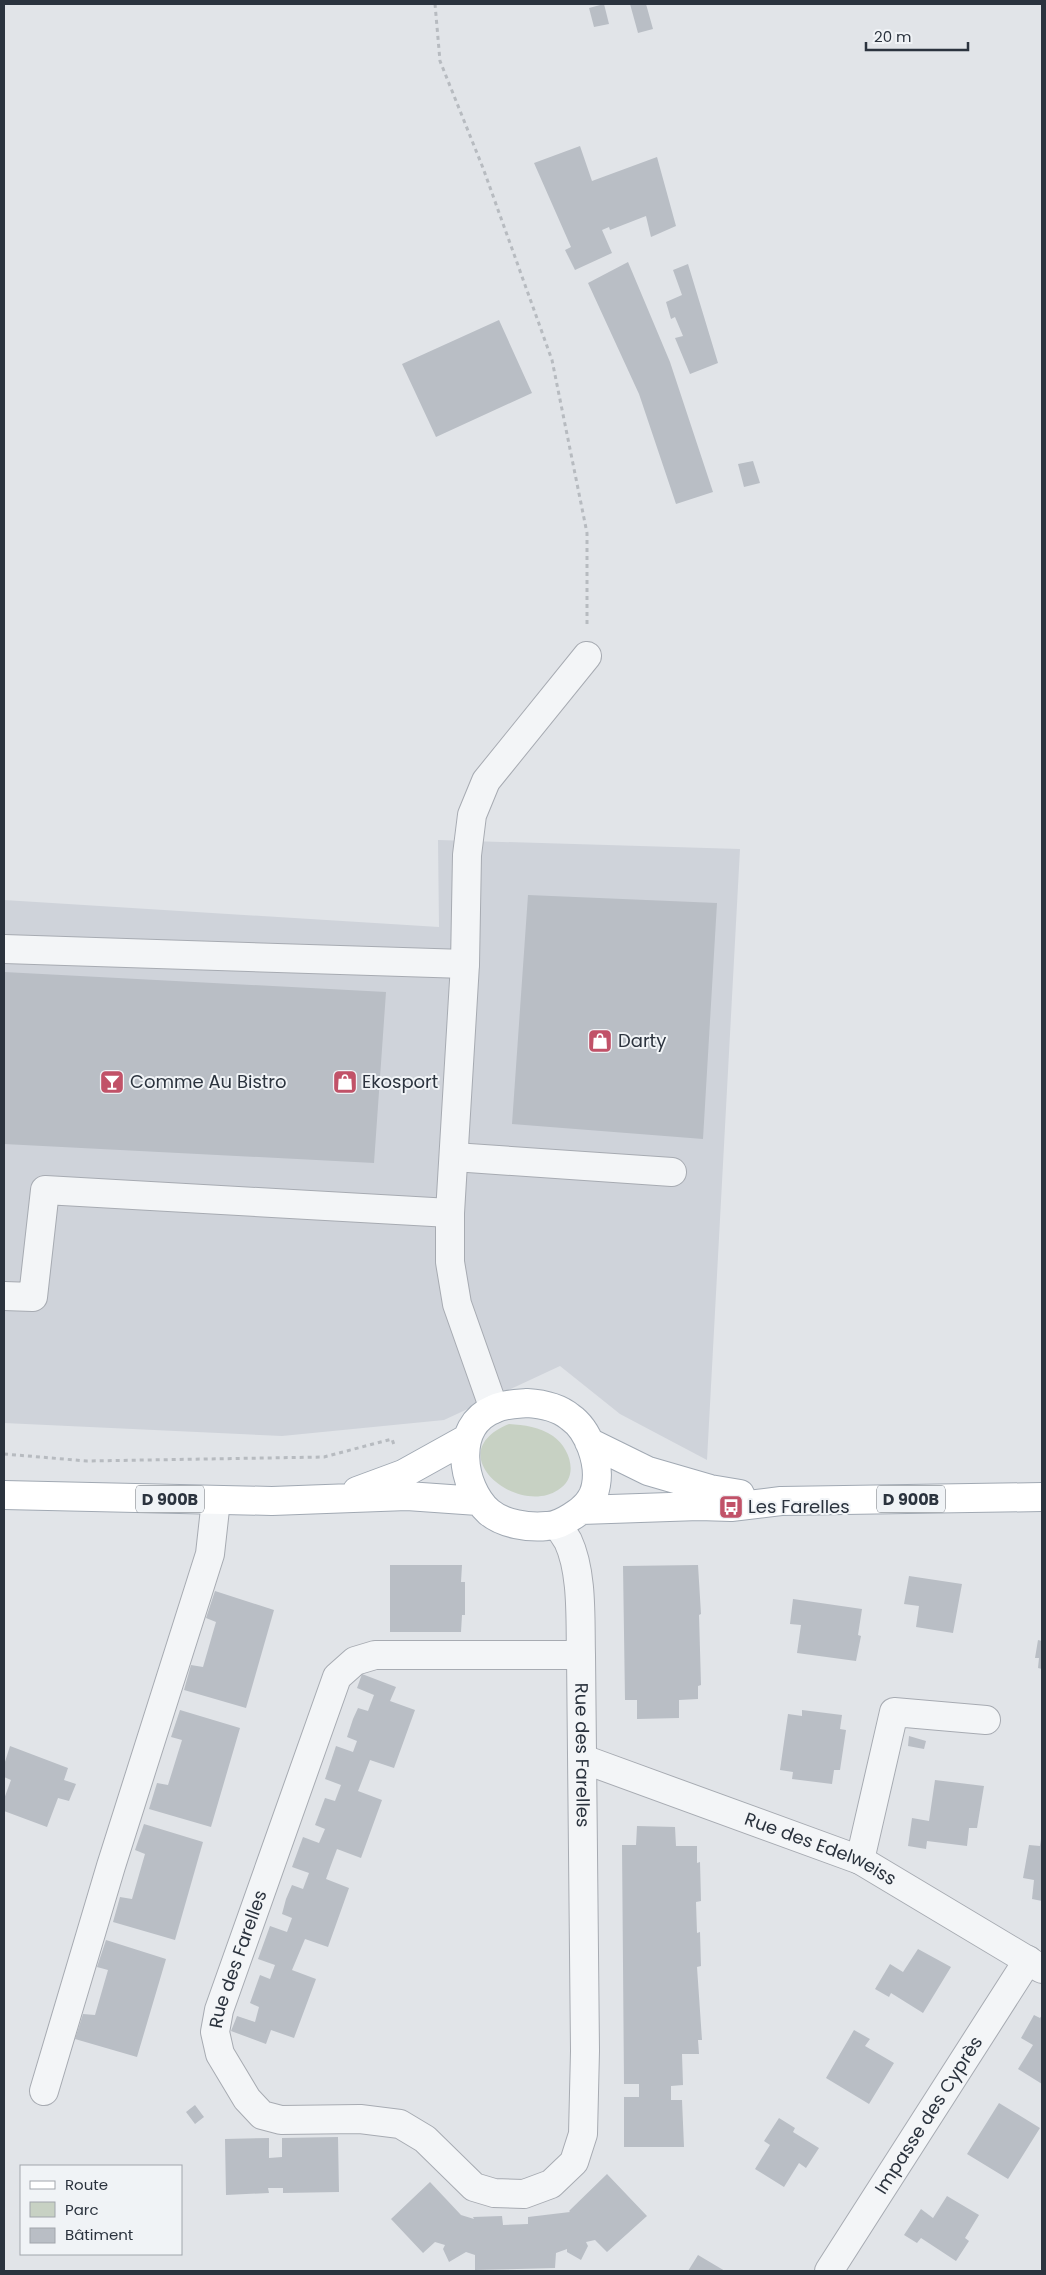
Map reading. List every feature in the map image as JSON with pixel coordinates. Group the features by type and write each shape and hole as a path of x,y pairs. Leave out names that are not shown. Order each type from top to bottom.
{"main road":[{"path":"512,1404 542,1404 571,1417 581,1427 589,1442 597,1473 596,1487 591,1499 581,1510 557,1525 529,1526 510,1522 490,1514 478,1501 469,1482 464,1459 466,1440 474,1424 494,1408 512,1404"},
{"name":"D 900B","path":"337,1498 403,1474 466,1440"},
{"name":"D 900B","path":"589,1442 648,1471 710,1489 781,1501"},
{"name":"D 900B","path":"4,1495 272,1501 407,1496 478,1501"},
{"name":"D 900B","path":"581,1510 681,1506 731,1507 781,1501 1042,1497"}],"street":[{"path":"494,1408 457,1304 450,1262 450,1213 464,964 467,855 472,815 486,781 587,656"},
{"path":"4,949 464,964"},
{"path":"454,1157 672,1172"},
{"path":"4,1296 33,1297 45,1190 450,1213"},
{"path":"44,2091 111,1866 210,1554 216,1500"},
{"path":"557,1525 568,1542 574,1562 579,1599 582,1655"},
{"name":"Rue des Farelles","path":"375,1655 582,1655 585,2052 582,2134 574,2162 551,2184 524,2194 494,2192 474,2187 425,2139 400,2124 360,2119 281,2120 262,2115 248,2099 220,2054 215,2032 219,2010 337,1677 356,1660 375,1655"},
{"path":"860,1860 894,1712 986,1720"},
{"name":"Rue des Edelweiss","path":"583,1759 860,1860 1035,1964"},
{"name":"Impasse des Cyprès","path":"829,2271 1035,1964"}],"path":[{"path":"435,4 440,61 483,168 552,360 587,532 587,656"},
{"path":"4,1454 87,1461 324,1457 392,1439"}],"shaded area":[{"path":"438,840 740,849 707,1460 620,1414 560,1366 444,1420 282,1436 4,1423 4,900 439,927"}],"green space":[{"path":"509,1424 537,1429 548,1433 559,1441 568,1455 571,1470 569,1478 558,1490 541,1496 523,1495 506,1489 492,1478 482,1465 481,1450 489,1436"}],"building":[{"path":"604,4 609,24 594,27 589,8"},
{"path":"630,4 646,4 653,29 638,33"},
{"path":"580,146 592,181 657,157 676,226 651,237 646,216 610,230 609,227 602,230 612,253 575,270 565,250 571,247 534,163"},
{"path":"628,262 670,362 713,492 676,504 639,394 588,283"},
{"path":"688,264 718,363 690,374 675,338 683,336 675,317 671,319 666,302 682,295 673,270"},
{"path":"499,320 532,393 436,437 402,364"},
{"path":"753,461 760,483 744,487 738,464"},
{"path":"528,895 717,903 703,1139 512,1124"},
{"path":"4,972 386,992 374,1163 4,1144"},
{"path":"390,1565 462,1565 461,1582 465,1582 465,1615 462,1615 461,1632 390,1632"},
{"path":"698,1565 701,1614 699,1615 701,1685 698,1686 698,1699 679,1700 679,1718 637,1719 637,1700 625,1700 623,1566"},
{"path":"909,1576 962,1584 953,1633 916,1627 919,1606 904,1604"},
{"path":"215,1591 274,1610 246,1708 184,1690 191,1665 203,1667 216,1622 206,1618"},
{"path":"793,1599 862,1609 858,1635 861,1636 856,1661 797,1653 801,1625 790,1624"},
{"path":"1038,1640 1042,1641 1042,1669 1038,1668 1039,1658 1035,1658"},
{"path":"362,1674 396,1687 390,1701 415,1710 394,1768 370,1760 358,1791 382,1800 361,1858 337,1849 331,1865 326,1879 349,1888 328,1947 305,1939 292,1970 316,1979 294,2038 271,2030 266,2044 231,2031 237,2016 255,2022 259,2007 250,2003 260,1975 270,1979 275,1965 258,1959 270,1926 287,1932 292,1918 282,1914 286,1899 292,1885 303,1889 309,1873 292,1867 303,1837 319,1843 325,1829 315,1825 325,1798 335,1801 341,1785 325,1779 336,1746 353,1752 357,1741 347,1737 353,1719 358,1708 368,1711 374,1695 357,1688"},
{"path":"180,1710 240,1728 211,1827 149,1809 157,1783 168,1785 182,1740 171,1737"},
{"path":"802,1710 842,1715 840,1729 846,1730 840,1770 834,1770 832,1784 792,1779 793,1772 780,1770 788,1714 802,1716"},
{"path":"909,1736 926,1741 924,1749 908,1746"},
{"path":"10,1746 68,1768 64,1780 76,1784 69,1801 58,1798 47,1827 4,1811 4,1799 11,1780 4,1777 4,1765"},
{"path":"935,1780 984,1786 977,1828 969,1828 967,1846 927,1841 926,1849 908,1846 912,1818 929,1821"},
{"path":"144,1824 203,1842 175,1940 113,1922 120,1897 132,1899 145,1854 135,1850"},
{"path":"637,1826 675,1827 676,1846 697,1846 697,1863 700,1862 701,1901 696,1902 697,1933 700,1932 701,1966 697,1967 702,2040 698,2040 699,2054 682,2054 683,2085 671,2086 671,2100 682,2100 684,2147 624,2147 624,2097 639,2097 639,2084 624,2084 622,1845 636,1845"},
{"path":"1041,1839 1042,1901 1032,1899 1034,1880 1023,1878 1029,1845 1040,1846"},
{"path":"106,1940 166,1959 137,2057 75,2039 83,2014 95,2015 108,1970 97,1967"},
{"path":"918,1949 951,1967 923,2013 891,1993 889,1997 875,1989 890,1964 903,1972"},
{"path":"1034,2015 1040,2018 1042,2015 1042,2084 1018,2069 1033,2045 1021,2038"},
{"path":"854,2030 870,2039 865,2046 894,2063 869,2104 826,2078"},
{"path":"999,2103 1040,2128 1008,2179 967,2154"},
{"path":"195,2105 204,2117 195,2124 186,2112"},
{"path":"779,2118 795,2128 793,2132 819,2148 806,2168 799,2163 784,2187 755,2169 770,2145 764,2141"},
{"path":"338,2137 339,2192 283,2193 283,2188 268,2188 269,2193 226,2195 225,2139 269,2138 269,2158 282,2157 282,2138"},
{"path":"607,2174 647,2216 607,2252 595,2240 586,2242 588,2246 581,2260 567,2252 567,2249 556,2253 555,2268 475,2270 475,2255 466,2252 449,2262 443,2249 445,2245 435,2242 423,2253 391,2219 430,2182 461,2215 474,2219 473,2217 502,2216 503,2225 528,2224 528,2217 570,2212"},
{"path":"947,2196 979,2215 965,2238 969,2241 956,2261 921,2238 917,2243 904,2235 921,2209 933,2218"},
{"path":"698,2255 725,2271 688,2271"}],"place":[{"name":"Darty","path":"600,1041"},
{"name":"Comme Au Bistro","path":"112,1082"},
{"name":"Ekosport","path":"345,1082"},
{"name":"Les Farelles","path":"731,1507"}]}
